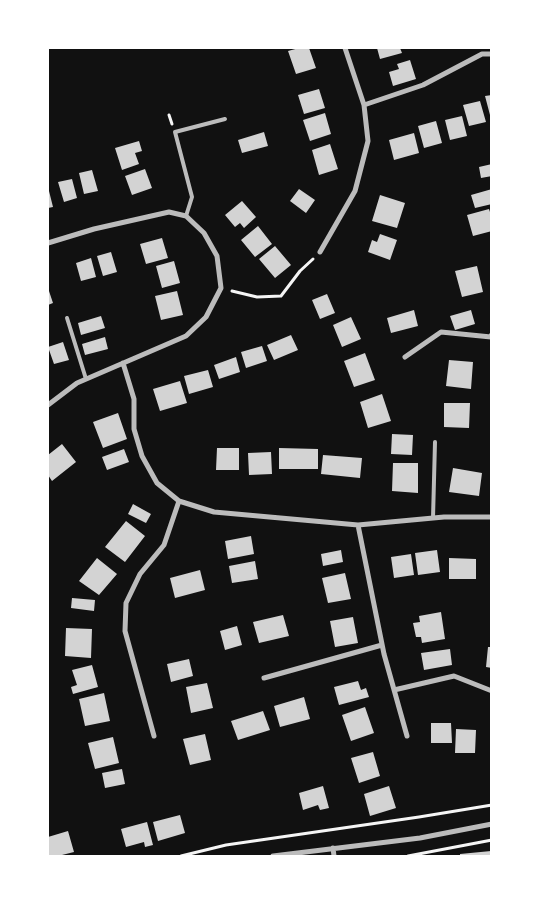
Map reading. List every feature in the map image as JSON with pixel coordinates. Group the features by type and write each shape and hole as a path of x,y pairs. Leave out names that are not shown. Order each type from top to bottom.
{"street":[{"path":"320,252 355,191 368,141 364,105 345,48"},
{"path":"364,105 423,85 482,54 492,54"},
{"path":"48,243 94,229 169,212 186,216 204,232 217,256 221,288 206,317 186,336 77,383 48,405"},
{"path":"405,357 441,332 491,336"},
{"path":"123,363 134,399 134,430 142,456 157,483 179,501 214,512 358,525 433,518 492,517"},
{"path":"154,736 125,631 126,603 140,574 164,545 179,501"},
{"path":"358,525 382,645 407,736"},
{"path":"264,678 382,645"},
{"path":"394,690 454,676 492,691"},
{"path":"272,856 420,838 492,824"},
{"path":"333,848 334,856"}],"lane":[{"path":"186,216 192,196 175,132 225,120"},
{"path":"67,318 86,379"},
{"path":"433,518 435,442"}],"path":[{"path":"221,288 257,297 281,296 300,271 320,252"},
{"path":"181,856 226,845 419,818 492,805"},
{"path":"408,856 492,840"}],"building":[{"path":"309,48 316,68 296,74 288,51"},
{"path":"377,48 400,48 402,53 380,59"},
{"path":"410,60 416,79 393,86 389,72 399,69 397,64"},
{"path":"319,89 325,108 304,114 298,95"},
{"path":"492,95 492,115 490,115 485,96"},
{"path":"480,101 486,122 469,126 463,105"},
{"path":"325,113 331,134 310,141 303,120"},
{"path":"462,116 467,136 450,140 445,120"},
{"path":"436,121 442,143 424,148 418,126"},
{"path":"264,132 268,146 242,153 238,140"},
{"path":"414,133 419,153 394,160 389,140"},
{"path":"139,141 142,151 135,153 139,164 122,170 115,148"},
{"path":"330,144 338,169 319,175 312,150"},
{"path":"492,164 492,176 481,178 479,167"},
{"path":"145,169 152,188 132,195 125,176"},
{"path":"92,170 98,191 84,194 79,173"},
{"path":"72,179 77,198 64,202 58,182"},
{"path":"48,187 53,207 48,208"},
{"path":"299,189 315,200 306,213 290,201"},
{"path":"492,189 492,204 475,208 471,195"},
{"path":"380,195 405,203 397,228 372,221"},
{"path":"242,201 256,217 244,228 240,223 235,227 225,215"},
{"path":"489,209 492,218 492,231 473,236 467,215"},
{"path":"258,226 272,244 255,257 241,240"},
{"path":"380,234 397,240 390,260 368,252 372,240 377,242"},
{"path":"162,238 168,258 146,264 140,244"},
{"path":"275,246 291,265 275,278 259,259"},
{"path":"111,252 117,272 103,276 97,256"},
{"path":"91,258 96,277 81,281 76,263"},
{"path":"174,261 180,283 162,288 156,266"},
{"path":"477,266 483,292 462,297 455,271"},
{"path":"177,291 183,315 161,320 155,296"},
{"path":"48,292 53,303 48,305"},
{"path":"327,294 335,313 320,319 312,300"},
{"path":"414,310 418,326 391,333 387,318"},
{"path":"471,310 475,324 455,330 450,316"},
{"path":"101,316 105,328 81,335 78,323"},
{"path":"351,317 361,339 342,347 333,325"},
{"path":"291,335 298,350 274,360 267,345"},
{"path":"105,337 108,349 85,355 82,344"},
{"path":"63,342 69,360 54,364 48,347"},
{"path":"262,346 267,361 246,368 241,352"},
{"path":"365,353 375,380 354,387 344,361"},
{"path":"236,357 240,372 219,379 214,365"},
{"path":"449,360 473,362 471,389 446,386"},
{"path":"208,370 213,387 189,394 184,376"},
{"path":"180,381 187,403 160,411 153,389"},
{"path":"382,394 391,421 368,428 360,402"},
{"path":"444,403 470,403 469,428 444,427"},
{"path":"118,413 127,439 103,448 93,422"},
{"path":"392,434 413,435 412,455 391,454"},
{"path":"62,444 76,462 52,481 48,475 48,455"},
{"path":"217,448 239,448 239,470 216,470"},
{"path":"279,448 318,449 318,469 279,469"},
{"path":"124,449 129,462 107,470 102,457"},
{"path":"271,452 272,474 249,475 248,453"},
{"path":"323,455 362,458 360,478 321,474"},
{"path":"393,463 418,463 418,493 392,491"},
{"path":"453,468 482,473 479,496 449,492"},
{"path":"133,504 151,514 146,523 128,514"},
{"path":"126,521 145,536 125,562 105,547"},
{"path":"251,536 254,554 228,559 225,541"},
{"path":"341,550 343,562 323,566 321,554"},
{"path":"437,550 440,572 418,575 415,553"},
{"path":"411,554 414,575 394,578 391,557"},
{"path":"97,558 117,574 99,595 79,581"},
{"path":"449,558 476,559 476,579 449,579"},
{"path":"255,561 258,579 232,583 229,566"},
{"path":"200,570 205,590 175,598 170,578"},
{"path":"345,573 351,599 328,603 322,578"},
{"path":"72,598 95,600 94,611 71,608"},
{"path":"441,612 445,639 422,643 421,637 416,637 413,623 420,622 419,616"},
{"path":"283,615 289,636 259,643 253,622"},
{"path":"353,617 358,643 335,647 330,621"},
{"path":"237,626 242,645 225,650 220,631"},
{"path":"66,628 92,629 91,658 65,656"},
{"path":"488,647 492,647 492,668 486,667"},
{"path":"450,649 452,665 424,670 421,653"},
{"path":"189,659 193,676 171,682 167,664"},
{"path":"92,665 98,687 73,694 71,687 77,685 72,670"},
{"path":"358,681 361,690 366,688 369,697 339,705 334,687"},
{"path":"207,683 213,708 191,713 186,687"},
{"path":"104,693 110,721 85,726 79,699"},
{"path":"304,697 310,719 280,727 274,706"},
{"path":"365,707 374,733 351,741 342,715"},
{"path":"263,711 270,730 238,740 231,721"},
{"path":"431,723 451,723 452,743 431,743"},
{"path":"456,729 476,730 475,753 455,753"},
{"path":"205,734 211,760 190,765 183,739"},
{"path":"113,737 119,763 95,769 88,743"},
{"path":"373,752 380,776 359,783 351,758"},
{"path":"122,769 125,784 105,788 102,773"},
{"path":"323,786 329,808 320,810 318,805 303,810 299,793"},
{"path":"389,786 396,808 370,816 364,794"},
{"path":"180,815 185,833 158,841 153,822"},
{"path":"147,822 153,845 145,847 144,842 126,847 121,829"},
{"path":"68,831 74,852 58,856 48,856 48,837"},
{"path":"491,851 492,856 460,856 460,854"}]}
